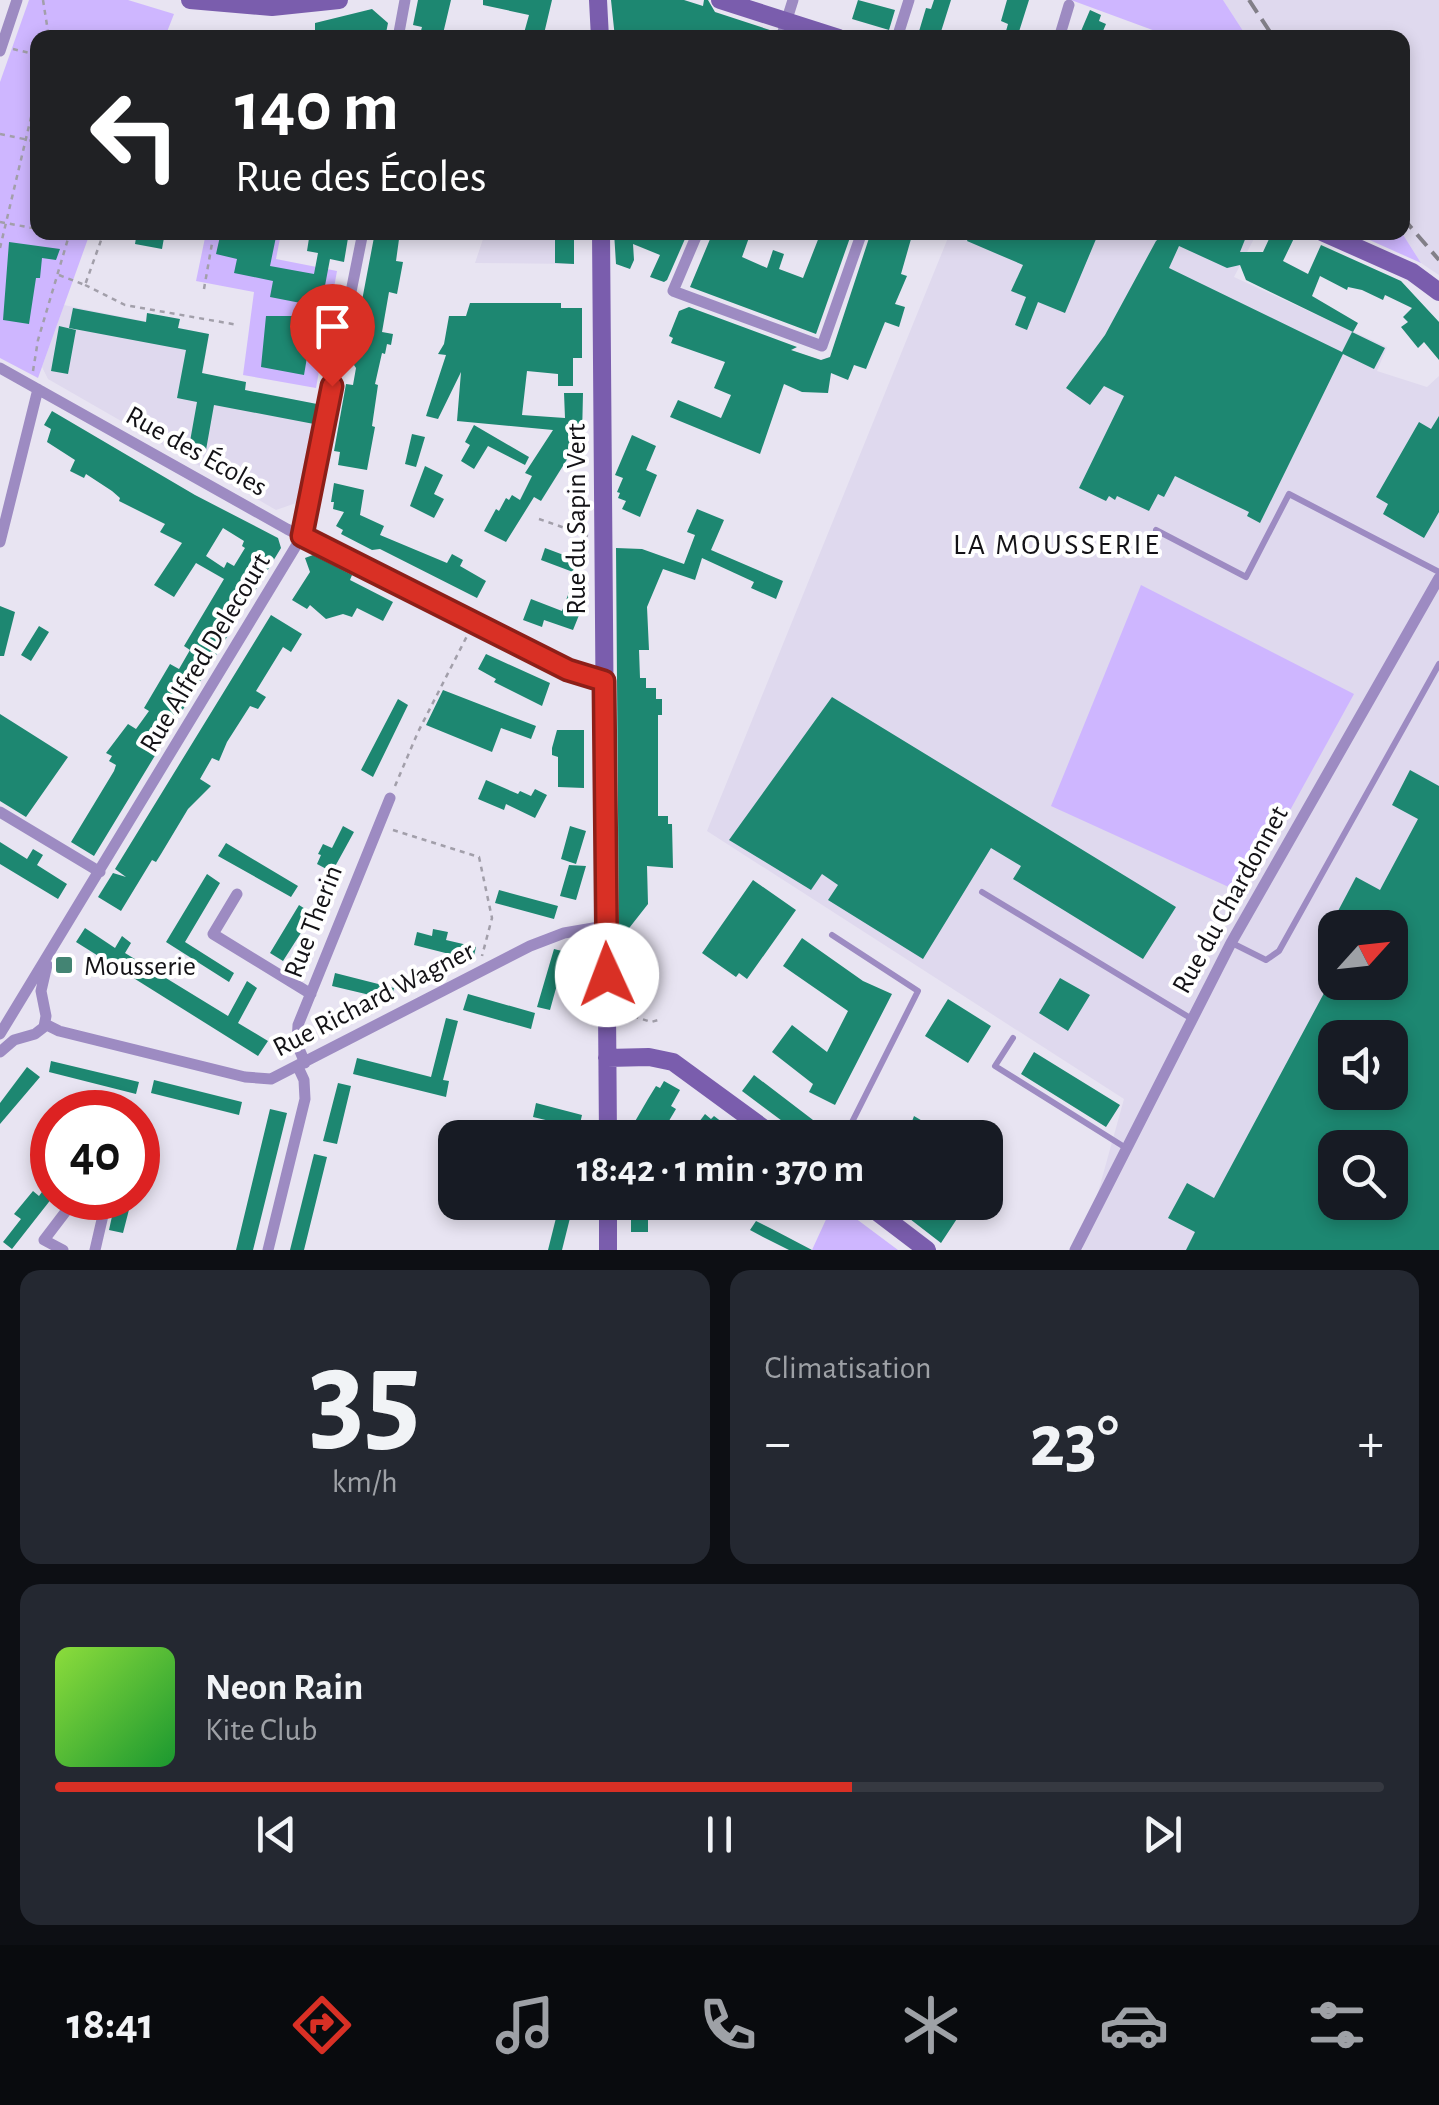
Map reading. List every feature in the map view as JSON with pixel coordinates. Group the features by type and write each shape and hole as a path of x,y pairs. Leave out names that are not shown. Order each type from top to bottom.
{"street":[{"path":"1,48 17,0"},
{"path":"190,0 250,7 339,0"},
{"path":"399,30 405,0"},
{"path":"598,0 600,30"},
{"path":"720,0 784,30 793,0"},
{"path":"900,30 910,0"},
{"path":"1061,30 1069,5"},
{"name":"Rue Alfred Delecourt","path":"18,1003 302,536 361,240"},
{"name":"Rue du Sapin Vert","path":"601,240 608,1120"},
{"path":"695,240 673,291 822,346 859,240"},
{"path":"1340,240 1412,272 1439,292"},
{"name":"Rue des Écoles","path":"0,368 302,536 568,670 604,681"},
{"path":"0,542 38,389"},
{"name":"Rue du Chardonnet","path":"1074,1250 1230,943 1439,575"},
{"name":"Rue Therin","path":"268,1250 305,1099 296,1034 390,798"},
{"path":"0,812 100,872"},
{"path":"237,894 213,934 311,994"},
{"name":"Rue Richard Wagner","path":"45,1024 59,1031 246,1077 271,1079 564,932 605,926"},
{"name":"Rue Alfred Delecourt","path":"44,1007 41,990 49,956"},
{"path":"0,1034 18,1003 32,1000 44,1007 45,1024 38,1033 14,1040 0,1052"},
{"path":"11,1016 16,1030 26,1035"},
{"path":"607,1058 649,1056 673,1062 752,1120"},
{"path":"59,1220 44,1240 63,1250"},
{"path":"95,1250 102,1220"},
{"path":"608,1220 608,1250"},
{"path":"888,1220 927,1250"}],"lane":[{"path":"1156,530 1246,577 1289,494 1439,575"},
{"path":"1230,943 1266,960 1279,951 1439,664"},
{"path":"982,892 1192,1019"},
{"path":"832,935 918,991 853,1120"},
{"path":"1013,1038 996,1066 1126,1148"}],"path":[{"path":"44,0 48,30"},
{"path":"1,48 30,54"},
{"path":"0,248 30,122"},
{"path":"0,134 30,140"},
{"path":"3,223 30,228"},
{"path":"38,389 33,371 38,340 68,240"},
{"path":"85,285 101,240"},
{"path":"204,289 213,240"},
{"path":"58,275 125,305 238,325"},
{"path":"540,519 603,541"},
{"path":"390,798 418,732 475,621"},
{"path":"378,825 479,857 492,918 478,972"},
{"path":"607,1013 632,1013 651,1022 662,1019"}],"shaded area":[{"path":"29,0 128,0 174,14 168,30 30,30 30,240 87,240 38,378 0,358 0,82"},
{"path":"1071,0 1223,0 1242,30 1153,30"},
{"path":"1223,0 1439,0 1439,275 1421,263 1406,240 1410,240 1410,30 1242,30"},
{"path":"205,240 280,240 276,259 337,271 316,388 243,375 254,292 196,281"},
{"path":"483,240 574,240 574,264 475,263"},
{"path":"947,240 1253,240 1234,277 1387,347 1377,371 1427,387 1439,376 1439,1250 1082,1250 1124,1099 707,831"},
{"path":"1370,240 1406,240 1421,263"},
{"path":"64,305 209,334 201,382 317,404 299,502 276,510 48,379 42,367"},
{"path":"1141,585 1354,694 1244,894 1051,806"},
{"path":"826,1220 858,1220 898,1250 812,1250"}],"building":[{"path":"418,0 451,0 444,30 421,30 413,25"},
{"path":"483,0 552,0 545,30 525,30 529,15 483,5"},
{"path":"611,0 684,0 703,6 704,0 708,0 715,12 770,30 614,30"},
{"path":"858,0 895,10 889,30 852,19"},
{"path":"934,0 951,0 942,30 919,30 926,8 931,9"},
{"path":"1007,0 1029,0 1020,30 1006,30 1008,24 1001,21"},
{"path":"372,9 388,23 387,30 315,30 315,23"},
{"path":"1090,10 1101,15 1099,21 1106,24 1103,30 1081,30"},
{"path":"136,240 164,240 162,249 135,244"},
{"path":"219,240 275,240 270,266 314,274 318,253 307,251 309,240 348,240 344,262 330,259 321,307 270,297 273,281 234,273 237,259 216,254"},
{"path":"373,240 399,240 396,261 403,262 397,294 389,292 382,332 393,334 391,345 387,344 385,354 382,353 375,384 375,427 367,470 338,465 340,452 334,451 346,384 353,385 353,348"},
{"path":"555,240 574,240 574,264 555,263"},
{"path":"614,240 684,240 664,282 650,277 660,255 633,244 630,269 616,264"},
{"path":"710,240 748,240 742,257 767,268 773,250 784,254 779,269 803,278 818,240 849,240 816,334 690,287"},
{"path":"868,240 911,240 901,274 907,276 895,304 905,307 899,327 885,322 866,369 854,365 848,380 831,373 828,393 802,392 784,384 760,454 670,417 678,400 721,418 731,395 714,388 725,362 671,343 673,338 669,336 679,311 689,307 797,347 791,350 821,360 830,357"},
{"path":"1096,240 1065,313 1038,302 1027,330 1015,325 1026,297 1011,291 1023,265 967,241"},
{"path":"1245,240 1240,252 1263,252 1269,240 1293,240 1283,261 1308,274 1321,245 1401,281 1439,322 1439,360 1424,342 1418,348 1401,327 1408,322 1403,317 1412,308 1385,295 1383,300 1362,290 1347,290 1320,276 1312,296 1358,323 1353,332 1246,280 1240,265 1227,268 1179,246 1169,268 1342,352 1352,332 1385,348 1374,369 1343,354 1260,523 1247,516 1249,512 1175,476 1164,497 1158,494 1149,511 1117,496 1115,500 1109,496 1106,501 1079,488 1124,396 1104,386 1090,405 1066,388 1105,335 1156,241"},
{"path":"9,242 60,249 56,260 42,258 29,324 3,320"},
{"path":"470,303 561,303 561,308 582,308 582,358 573,358 573,386 558,386 558,374 527,371 522,415 565,418 564,393 583,393 582,436 579,441 570,442 571,453 541,501 534,497 506,542 484,531 506,498 509,500 512,495 520,500 532,476 525,473 553,430 457,421 461,372 438,419 426,416 446,355 438,354 449,316 466,316"},
{"path":"73,308 146,322 147,313 180,319 178,328 209,334 202,373 246,382 245,390 317,404 314,424 214,405 206,450 189,447 197,402 177,398 186,350 69,328"},
{"path":"266,316 314,316 304,375 261,367"},
{"path":"59,326 76,330 68,374 51,371"},
{"path":"52,411 195,495 278,538 281,548 94,856 71,842 114,771 116,765 109,761 112,756 106,753 128,724 136,729 149,711 144,708 170,664 179,669 190,650 184,646 224,579 196,563 174,597 154,585 182,543 160,532 165,524 119,501 112,491 86,474 84,478 70,471 75,460 47,442 51,429 44,425","holes":["223,528 244,541 245,548 234,566 227,562 224,568 206,556"]},
{"path":"1439,416 1439,512 1424,538 1383,514 1388,504 1376,497 1419,422 1431,429"},
{"path":"474,425 529,457 525,465 488,446 474,469 461,461 470,445 465,442"},
{"path":"412,434 425,437 416,467 405,464"},
{"path":"632,435 656,446 646,470 657,475 640,517 622,509 626,501 618,498 617,492 623,478 615,475"},
{"path":"425,466 443,475 434,494 444,499 434,518 410,506"},
{"path":"334,483 364,490 360,515 384,526 380,535 447,563 452,554 463,560 460,566 486,581 477,598 380,549 372,550 341,534 343,530 336,526 344,512 333,509"},
{"path":"697,509 724,520 711,550 783,581 776,599 751,588 754,582 702,558 695,580 663,569 647,607 649,650 639,650 640,678 646,678 646,688 656,688 656,699 662,699 662,715 658,715 658,816 668,816 668,824 672,824 673,868 647,866 648,904 619,941 616,548 642,549 684,564 695,535 687,532"},
{"path":"545,548 577,560 573,572 541,560"},
{"path":"313,555 393,602 383,621 357,608 352,617 343,614 326,619 310,605 307,609 292,600 310,572 305,558"},
{"path":"571,587 588,593 573,630 544,620 542,627 523,620 531,599 562,611"},
{"path":"0,606 15,612 4,656 0,656"},
{"path":"271,615 302,634 291,652 283,647 256,691 266,697 258,709 250,706 219,761 212,758 200,779 211,786 188,809 121,911 98,897 113,873 126,877 115,869"},
{"path":"39,626 49,632 31,661 21,655"},
{"path":"486,654 550,683 542,706 494,682 496,679 478,669"},
{"path":"443,690 536,726 531,739 501,728 492,752 426,725"},
{"path":"832,697 1176,907 1143,959 1013,879 1021,866 991,848 923,959 828,900 838,885 822,874 811,890 729,840"},
{"path":"398,699 408,705 373,777 361,770"},
{"path":"0,714 68,757 26,817 0,801"},
{"path":"557,730 584,730 584,788 558,787 558,757 552,755"},
{"path":"1410,770 1439,786 1439,1250 1186,1250 1195,1232 1168,1218 1187,1183 1214,1198 1320,1000 1408,1000 1408,910 1339,910 1356,877 1380,890 1418,819 1392,805"},
{"path":"486,780 518,794 520,791 531,796 535,789 547,795 535,818 506,804 504,810 478,799"},
{"path":"343,826 354,832 332,872 317,864 321,855 318,854 323,844 332,848"},
{"path":"570,826 586,831 576,864 561,859"},
{"path":"0,842 27,859 33,849 43,855 37,865 67,884 58,899 0,864"},
{"path":"226,843 298,886 291,897 218,856"},
{"path":"569,865 586,866 576,900 560,896"},
{"path":"207,874 220,883 185,942 234,973 229,982 166,942"},
{"path":"753,880 796,910 747,979 739,973 736,977 702,953"},
{"path":"499,890 558,906 554,919 495,903"},
{"path":"299,905 313,914 283,961 270,953"},
{"path":"85,928 115,948 122,936 131,943 125,953 228,1016 247,981 257,988 238,1023 268,1041 258,1056 76,942"},
{"path":"433,929 448,932 446,940 476,947 473,960 414,945 417,932 432,936"},
{"path":"802,938 863,981 892,994 835,1105 809,1092 813,1084 772,1052 792,1025 827,1052 848,1011 783,966"},
{"path":"554,949 566,952 550,1010 537,1007"},
{"path":"335,973 394,988 391,1000 332,986"},
{"path":"1060,978 1090,995 1068,1031 1039,1013"},
{"path":"468,994 535,1013 531,1029 463,1010"},
{"path":"948,999 991,1026 968,1063 925,1036"},
{"path":"446,1018 458,1021 443,1080 449,1081 446,1097 353,1074 357,1058 431,1077"},
{"path":"1034,1052 1120,1105 1106,1127 1021,1074"},
{"path":"51,1061 139,1082 137,1090 120,1090 49,1072"},
{"path":"27,1067 40,1077 0,1124 0,1103"},
{"path":"754,1075 813,1120 781,1120 742,1091"},
{"path":"154,1080 242,1102 239,1115 152,1090"},
{"path":"664,1081 680,1090 671,1106 676,1109 669,1120 636,1120 656,1086 660,1088"},
{"path":"338,1083 351,1086 337,1144 323,1141"},
{"path":"536,1103 582,1115 581,1120 533,1117"},
{"path":"270,1109 287,1113 253,1250 236,1250"},
{"path":"314,1154 327,1157 304,1250 290,1250"},
{"path":"30,1195 30,1220 35,1220 12,1249 3,1242 21,1219 14,1214"},
{"path":"111,1220 126,1220 123,1233 109,1230"},
{"path":"556,1220 570,1220 562,1250 548,1250"},
{"path":"631,1220 648,1220 648,1232 631,1232"},
{"path":"911,1220 956,1220 941,1243"},
{"path":"756,1221 812,1250 789,1250 763,1237 750,1230"}],"railway":[{"path":"1249,0 1269,30"},
{"path":"1410,226 1439,260"}],"place":[{"name":"Mousserie","path":"64,965"}],"district":[{"name":"LA MOUSSERIE","path":"1057,544"}],"route":[{"path":"332,386 302,536 568,670 604,681 607,975"}]}
